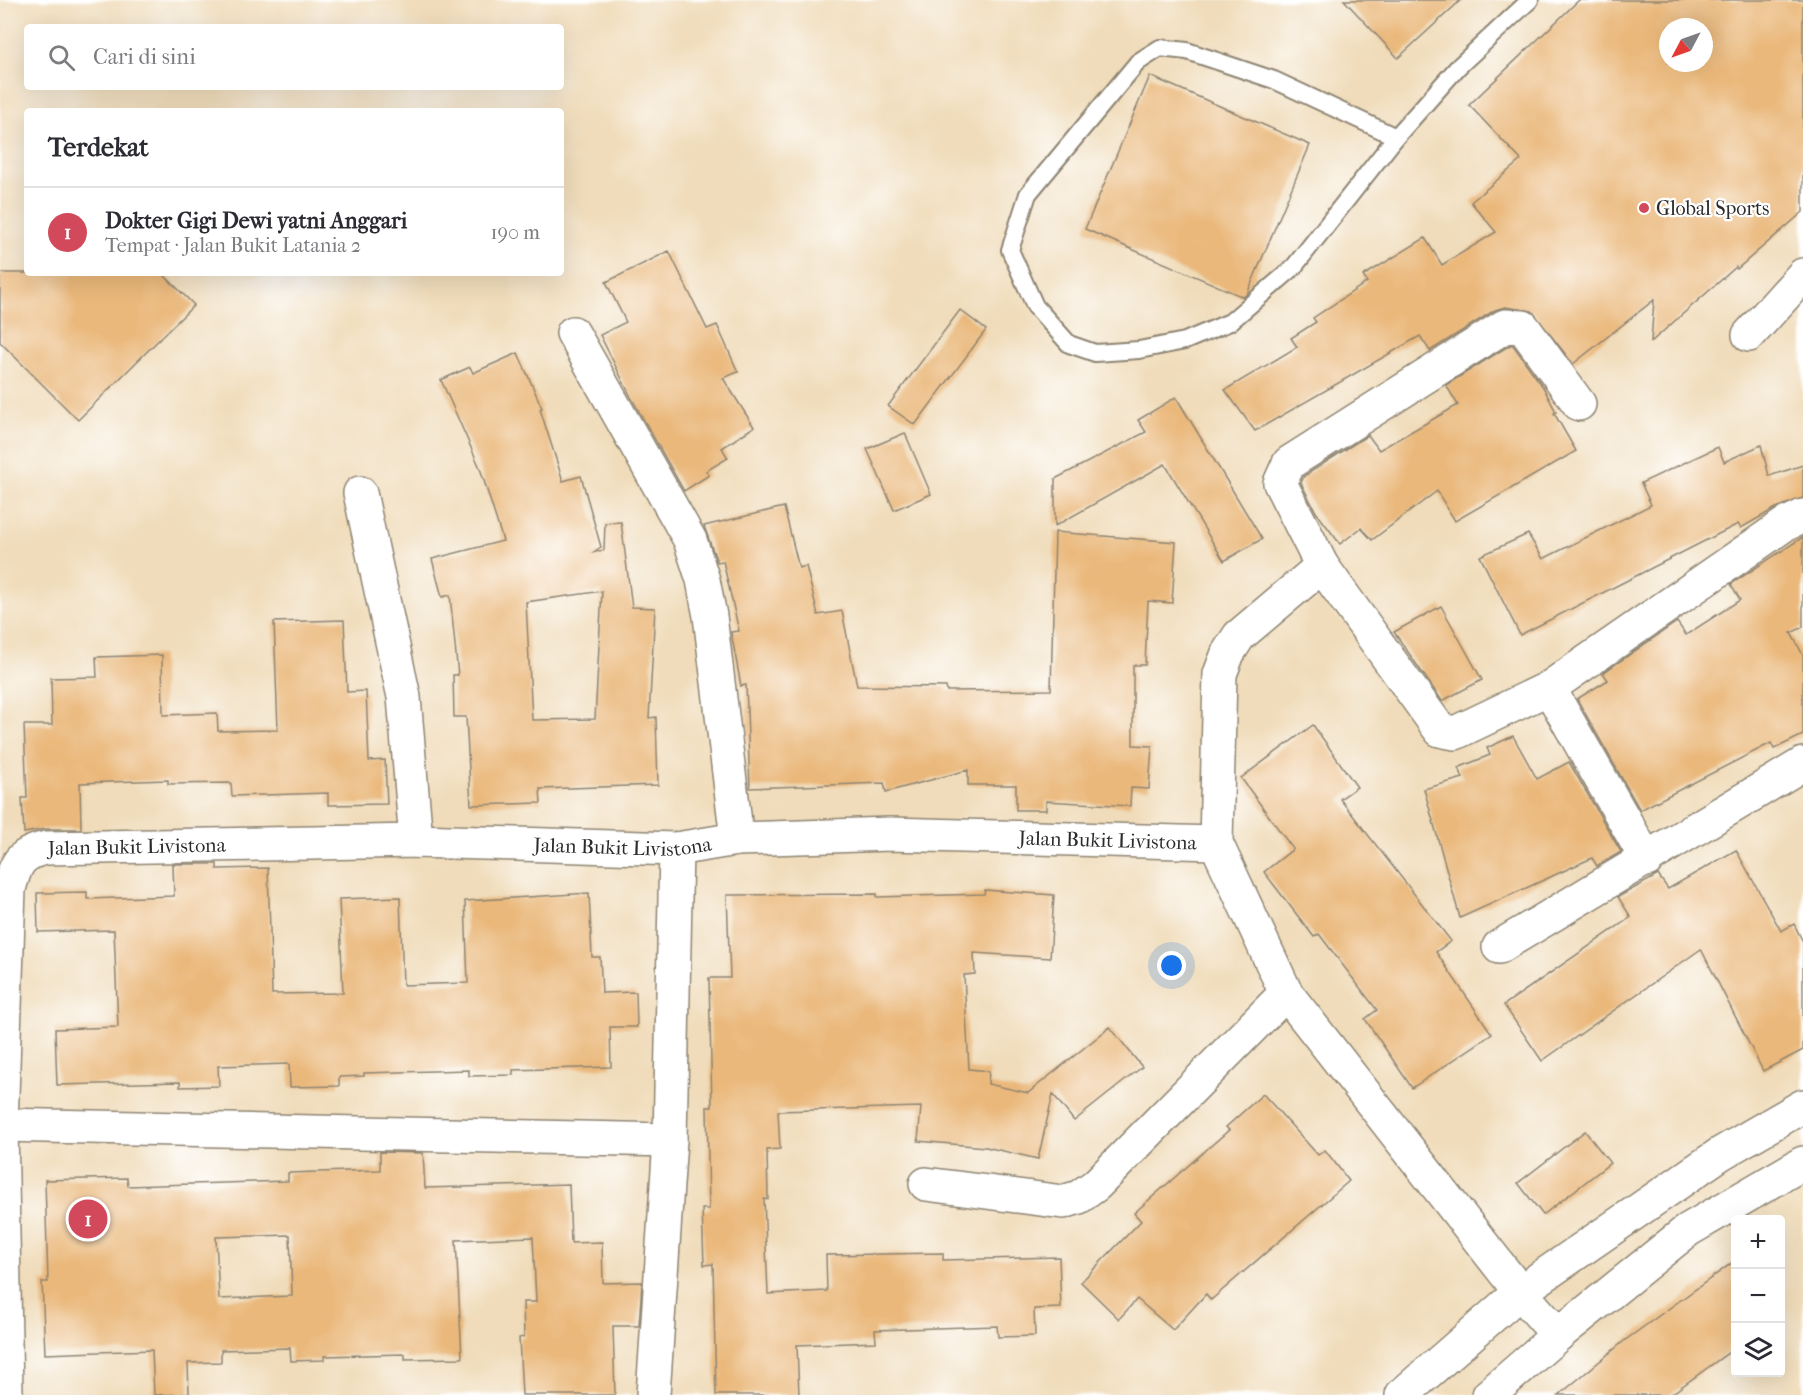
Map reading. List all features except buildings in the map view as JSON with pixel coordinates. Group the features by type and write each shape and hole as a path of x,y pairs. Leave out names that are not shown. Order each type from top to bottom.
{"street":[{"path":"1749,335 1803,275"},
{"path":"1579,404 1523,327 1505,327 1289,463 1280,483 1322,566 1440,730 1455,733 1548,688 1784,525 1803,516"},
{"path":"573,333 674,508 690,540 703,580 710,616 737,839"},
{"path":"360,493 404,697 416,841"},
{"path":"1322,566 1239,636 1227,653 1220,674 1216,843 1286,993 1520,1292 1558,1335"},
{"path":"1548,688 1647,860"},
{"path":"1499,947 1803,764"},
{"name":"Jalan Bukit Livistona","path":"1,1125 9,889 14,869 30,852 46,848 416,841 676,849 737,839 890,834 1216,843"},
{"path":"653,1395 670,1140 676,849"},
{"path":"926,1184 1043,1201 1063,1202 1079,1197 1096,1185 1286,993"},
{"path":"1402,1395 1520,1292 1720,1154 1803,1106"},
{"path":"6,1395 1,1125 670,1140"},
{"path":"1489,1395 1558,1335 1688,1230 1803,1163"}],"lane":[{"path":"1396,137 1274,80 1187,51 1160,48 1138,62 1028,194 1010,250 1035,306 1069,344 1095,353 1139,350 1185,341 1230,322 1293,268 1396,137 1458,66 1530,0"}],"place":[{"name":"Global Sports","path":"1644,208"},
{"name":"Dokter Gigi Dewi yatni Anggari","path":"88,1219"}]}
